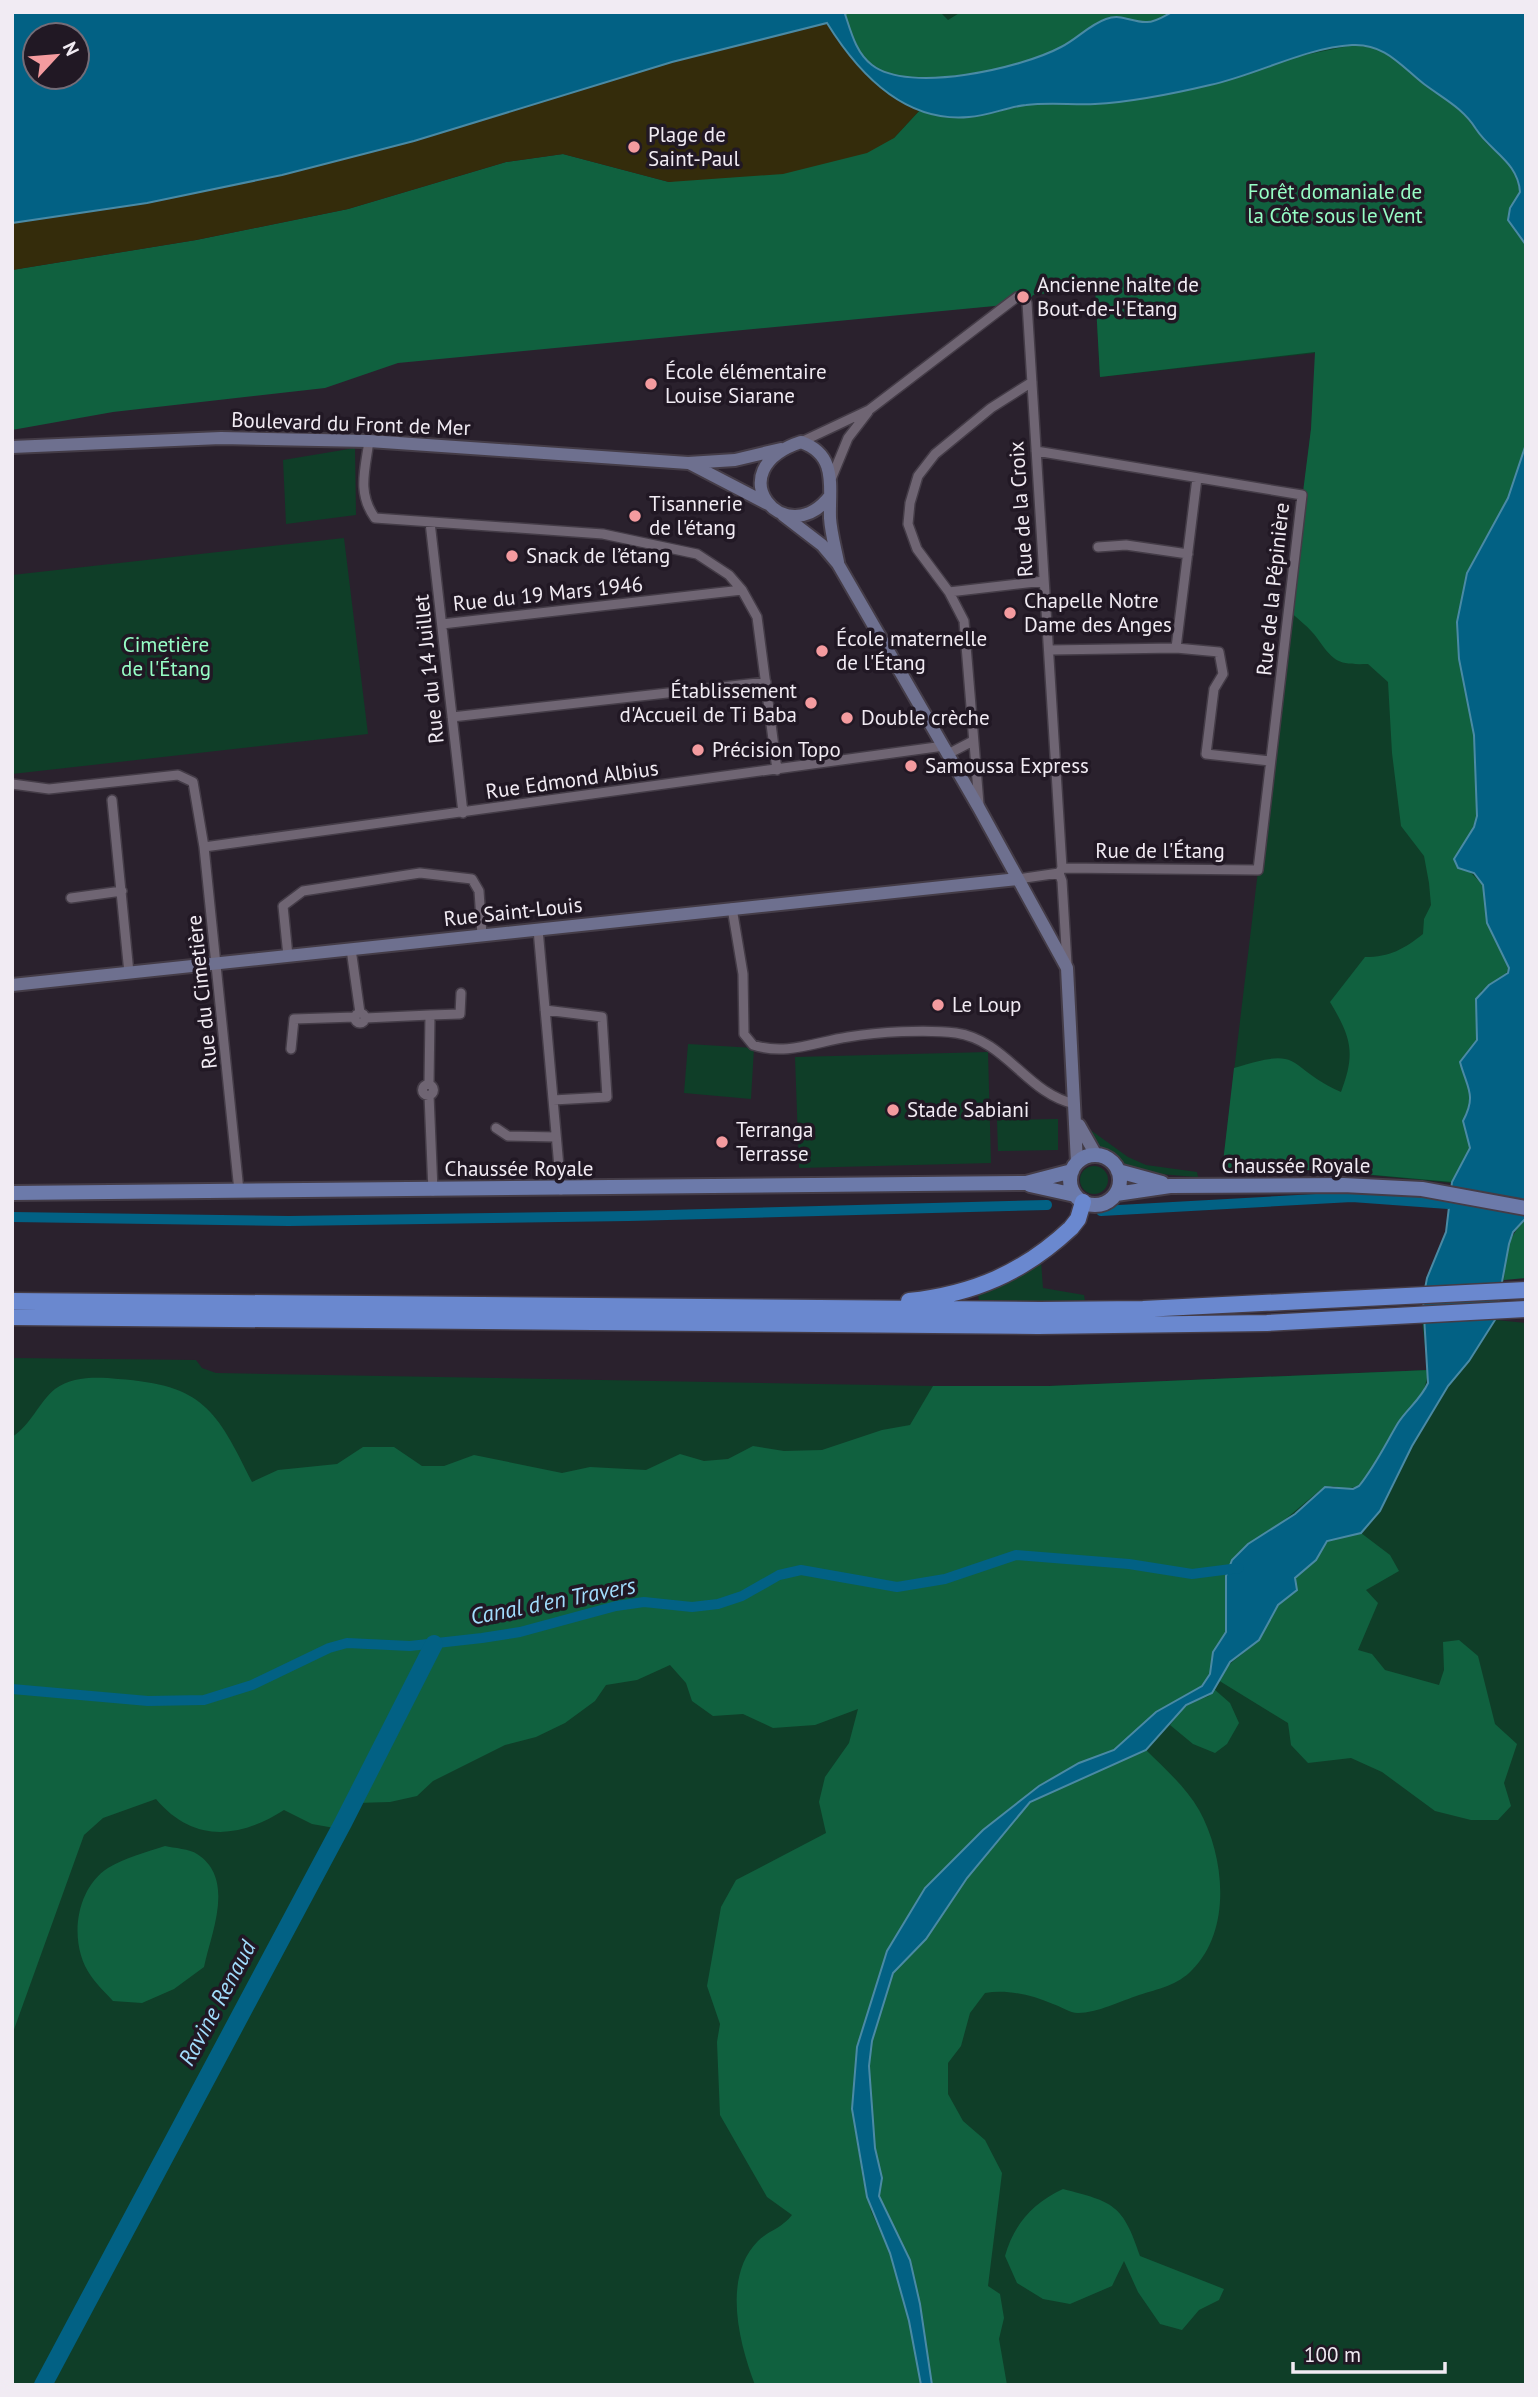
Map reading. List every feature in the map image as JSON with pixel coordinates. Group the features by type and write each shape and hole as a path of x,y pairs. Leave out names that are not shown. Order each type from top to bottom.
{"highway":[{"path":"850,1307 954,1296 989,1282 1059,1240 1078,1219 1079,1198"},
{"path":"12,1301 654,1309 1143,1309 1526,1290"},
{"path":"12,1317 1038,1326 1267,1323 1398,1313 1526,1309"}],"main road":[{"name":"Boulevard du Front de Mer","path":"12,447 221,438 369,441 688,463 735,460 781,449"},
{"path":"838,564 831,530 832,477 822,456 801,442 781,449 771,456 761,478 768,504 822,545 838,564 979,808 1067,968"},
{"name":"Boulevard du Front de Mer","path":"688,463 768,504"},
{"path":"783,515 807,516 818,510 830,496"},
{"name":"Rue Saint-Louis","path":"12,985 1018,879"},
{"name":"Rue de la Croix","path":"1067,968 1076,1119 1074,1167"},
{"name":"Rue de la Croix","path":"1076,1119 1096,1155"},
{"path":"1096,1155 1110,1160 1118,1171 1120,1183 1116,1194 1104,1203 1079,1198 1071,1187 1074,1167 1096,1155"},
{"name":"Chaussée Royale","path":"1026,1184 1074,1167"},
{"name":"Chaussée Royale","path":"1118,1171 1170,1186"},
{"name":"Chaussée Royale","path":"12,1193 1026,1184 1079,1198"},
{"name":"Chaussée Royale","path":"1116,1194 1170,1186 1343,1185 1422,1189 1526,1208"}],"street":[{"name":"Rue de la Croix","path":"801,442 869,410 1017,297 1023,297 1027,303 1050,650 1067,968"},
{"path":"979,808 971,743 964,621 948,592 917,549 908,524 909,503 918,476 935,454 1010,394 1032,382"},
{"name":"Rue de la Croix","path":"832,477 848,438 869,410"},
{"path":"369,441 363,488 365,504 375,518 603,534 661,544 696,554 729,575 743,590 757,617 777,770"},
{"name":"Rue de la Pépinière","path":"1036,451 1302,495 1258,870"},
{"path":"1176,648 1197,478"},
{"name":"Rue du 14 Juillet","path":"430,522 463,813"},
{"path":"1098,547 1126,545 1188,554"},
{"path":"948,592 1044,581"},
{"name":"Rue du 19 Mars 1946","path":"442,624 743,590"},
{"path":"1050,650 1176,648 1219,652 1223,674 1214,689 1206,754 1270,761"},
{"path":"452,717 766,682"},
{"name":"Rue Edmond Albius","path":"204,847 946,750 971,743"},
{"name":"Rue du Cimetière","path":"12,784 49,789 178,775 193,782 204,847 239,1191"},
{"path":"112,800 128,973"},
{"name":"Rue de l'Étang","path":"1018,879 1060,870 1258,870"},
{"path":"288,956 283,906 293,896 303,891 421,873 472,879 479,891 482,935"},
{"path":"71,898 122,891"},
{"path":"732,908 743,974 744,1034 753,1045 780,1050 849,1037 958,1033 990,1045 1049,1095 1075,1104"},
{"path":"538,929 561,1190"},
{"path":"351,949 360,1016"},
{"path":"291,1049 294,1019 460,1014 461,993"},
{"path":"545,1010 602,1017 607,1097 553,1100"},
{"path":"430,1015 429,1084 423,1090 429,1095 433,1191"},
{"path":"496,1128 508,1136 556,1137"}],"green space":[{"path":"915,12 1526,12 1526,1218 1513,1232 1496,1320 1526,1323 1526,2385 12,2385 12,1358 196,1360 202,1368 216,1373 933,1386 1049,1386 1428,1370 1422,1323 1423,1299 1427,1278 1446,1232 1452,1183 1318,1170 1222,1171 1311,429 1316,353 1100,377 1095,287 1033,295 1027,303 761,326"},
{"path":"940,12 948,20 961,12 1172,12 1150,22 1112,17 1043,55 994,70 937,78 888,73 871,65 855,42 845,14"},
{"name":"Forêt domaniale de la Côte sous le Vent","path":"1353,45 1375,48 1390,54 1422,83 1459,108 1487,144 1514,168 1520,192 1512,208 1510,220 1526,245 1526,444 1508,498 1467,573 1457,622 1459,659 1474,735 1477,816 1470,835 1469,871 1483,885 1487,923 1509,968 1504,977 1481,991 1476,1011 1477,1040 1462,1068 1472,1105 1463,1122 1470,1148 1452,1182 1318,1170 1222,1171 1234,1068 1257,1061 1284,1059 1341,1092 1349,1066 1349,1046 1343,1025 1330,1002 1365,957 1382,956 1396,951 1423,934 1424,919 1431,905 1424,856 1401,826 1392,753 1388,682 1368,664 1343,663 1333,657 1288,610 1311,429 1315,352 1100,377 1095,287 1033,295 1027,303 398,363 325,388 113,412 12,430 12,270 196,240 348,209 506,162 563,154 669,182 894,138 919,111 931,114 989,114 1025,105 1128,101 1213,85 1300,56"},
{"path":"355,448 356,515 286,524 283,460"},
{"name":"Cimetière de l'Étang","path":"344,538 368,734 12,774 12,575"},
{"path":"688,1044 754,1048 751,1099 684,1093"},
{"name":"Stade Sabiani","path":"988,1052 991,1163 799,1168 795,1057"},
{"path":"1058,1119 1058,1150 998,1151 997,1120"},
{"path":"1085,1126 1128,1157 1146,1165 1197,1172 1198,1177 1149,1172 1119,1162 1094,1141"},
{"path":"1094,1166 1104,1170 1108,1180 1104,1190 1094,1194 1084,1190 1080,1180 1084,1170"},
{"path":"1526,1220 1526,1278 1504,1280 1506,1255 1511,1240"},
{"path":"1041,1261 1043,1288 1084,1295 1085,1301 979,1301 978,1295"},
{"path":"1429,1370 1423,1394 1398,1422 1389,1443 1359,1486 1346,1489 1333,1486 1319,1491 1276,1527 1227,1599 1226,1632 1213,1652 1210,1674 1202,1686 1156,1712 1114,1750 1079,1763 1039,1786 983,1830 925,1888 887,1951 857,2047 852,2109 871,2211 890,2253 909,2321 921,2385 755,2385 739,2330 737,2311 740,2273 747,2256 758,2241 792,2215 767,2197 720,2115 717,2042 720,2024 707,1986 721,1907 736,1880 826,1833 819,1802 825,1777 849,1743 858,1709 815,1725 773,1728 743,1714 713,1716 692,1701 686,1683 670,1665 637,1680 606,1685 595,1701 565,1723 536,1737 505,1745 433,1781 417,1796 390,1802 356,1803 340,1829 312,1824 284,1810 250,1827 217,1832 185,1823 156,1799 103,1818 84,1835 12,2035 12,1437 49,1394 62,1385 85,1378 110,1378 170,1387 188,1395 203,1405 216,1419 252,1482 278,1470 337,1464 363,1447 394,1447 422,1466 444,1466 474,1455 562,1473 590,1467 646,1470 680,1454 704,1461 728,1459 753,1446 784,1451 822,1450 882,1430 910,1425 933,1386 1049,1386"},
{"path":"1361,1533 1390,1555 1399,1571 1366,1590 1378,1603 1358,1650 1372,1654 1385,1670 1439,1685 1444,1670 1443,1642 1459,1640 1478,1656 1495,1724 1517,1744 1504,1783 1511,1806 1498,1820 1471,1820 1435,1811 1382,1772 1351,1758 1308,1763 1291,1745 1288,1723 1218,1680 1231,1663 1261,1637 1277,1607 1293,1590 1295,1578 1311,1565 1327,1541"},
{"path":"1214,1689 1230,1703 1239,1723 1227,1744 1215,1753 1193,1744 1170,1725 1186,1705 1209,1696"},
{"path":"1146,1750 1188,1793 1208,1829 1219,1871 1219,1914 1214,1935 1205,1954 1192,1970 1180,1979 1101,2009 1075,2013 1028,1996 993,1992 985,1993 970,2013 961,2046 948,2063 948,2094 963,2121 985,2140 1002,2173 988,2286 1000,2294 1004,2318 999,2339 1007,2385 932,2385 920,2304 910,2260 879,2196 882,2178 875,2147 869,2066 872,2041 893,1973 926,1939 967,1878 1030,1802"},
{"path":"165,1846 197,1854 209,1865 216,1877 218,1907 204,1967 174,1989 142,2003 113,2001 93,1979 79,1949 78,1918 82,1903 88,1889 108,1868 128,1858"},
{"path":"1063,2189 1105,2202 1114,2208 1128,2225 1140,2256 1224,2289 1219,2300 1199,2310 1182,2330 1160,2324 1138,2292 1124,2261 1112,2286 1070,2304 1043,2299 1017,2283 1005,2256 1014,2234 1019,2224 1034,2208"}],"sand":[{"name":"Plage de Saint-Paul","path":"827,23 845,50 867,73 919,111 894,138 867,153 783,174 669,182 563,154 506,162 348,209 196,240 12,270 12,223 147,203 282,175 414,141 672,62"}],"water":[{"path":"12,12 849,12 845,14 855,42 872,65 889,73 938,78 994,70 1043,55 1112,17 1147,22 1172,12 1526,12 1526,245 1508,220 1510,208 1520,192 1509,165 1459,109 1392,57 1374,48 1364,45 1334,47 1298,56 1228,81 1138,99 1095,104 1035,104 976,116 946,117 924,112 885,91 853,60 827,23 672,62 414,141 282,175 147,203 12,223"},
{"path":"1526,444 1526,1218 1513,1232 1509,1244 1495,1320 1469,1361 1448,1386 1412,1446 1380,1511 1361,1533 1327,1541 1316,1560 1295,1578 1297,1590 1278,1605 1259,1640 1230,1662 1212,1693 1186,1705 1146,1750 1030,1802 967,1878 926,1939 893,1973 872,2041 869,2066 875,2148 882,2178 879,2196 910,2260 920,2304 932,2385 921,2385 909,2321 890,2253 867,2197 852,2109 857,2047 887,1951 925,1888 983,1830 1039,1786 1079,1763 1114,1750 1156,1712 1202,1686 1210,1674 1213,1652 1226,1632 1226,1576 1232,1560 1248,1544 1295,1514 1325,1487 1353,1489 1359,1486 1398,1423 1428,1383 1423,1299 1427,1278 1446,1232 1452,1182 1470,1148 1463,1121 1470,1098 1460,1062 1477,1040 1476,999 1489,985 1508,973 1509,968 1487,923 1483,885 1474,873 1458,868 1454,859 1474,827 1477,816 1474,735 1459,659 1457,622 1467,573 1508,498"}],"waterway":[{"path":"1101,1211 1352,1197 1448,1204"},
{"path":"12,1217 289,1221 629,1216 1047,1205"},
{"name":"Canal d'en Travers","path":"12,1689 148,1701 204,1700 252,1685 329,1648 347,1643 410,1646 482,1638 520,1632 616,1606 644,1602 692,1607 718,1604 742,1596 779,1575 801,1570 897,1587 945,1579 1016,1555 1129,1564 1192,1574 1239,1568"},
{"name":"Ravine Renaud","path":"43,2385 343,1823 434,1644"}],"place":[{"name":"Plage de Saint-Paul","path":"634,147"},
{"name":"Ancienne halte de Bout-de-l'Etang","path":"1023,297"},
{"name":"École élémentaire Louise Siarane","path":"651,384"},
{"name":"Tisannerie de l'étang","path":"635,516"},
{"name":"Snack de l’étang","path":"512,556"},
{"name":"Chapelle Notre Dame des Anges","path":"1010,613"},
{"name":"École maternelle de l'Étang","path":"822,651"},
{"name":"Établissement d'Accueil de Ti Baba","path":"811,703"},
{"name":"Double crèche","path":"847,718"},
{"name":"Précision Topo","path":"698,750"},
{"name":"Samoussa Express","path":"911,766"},
{"name":"Le Loup","path":"938,1005"},
{"name":"Stade Sabiani","path":"893,1110"},
{"name":"Terranga Terrasse","path":"722,1142"}]}
